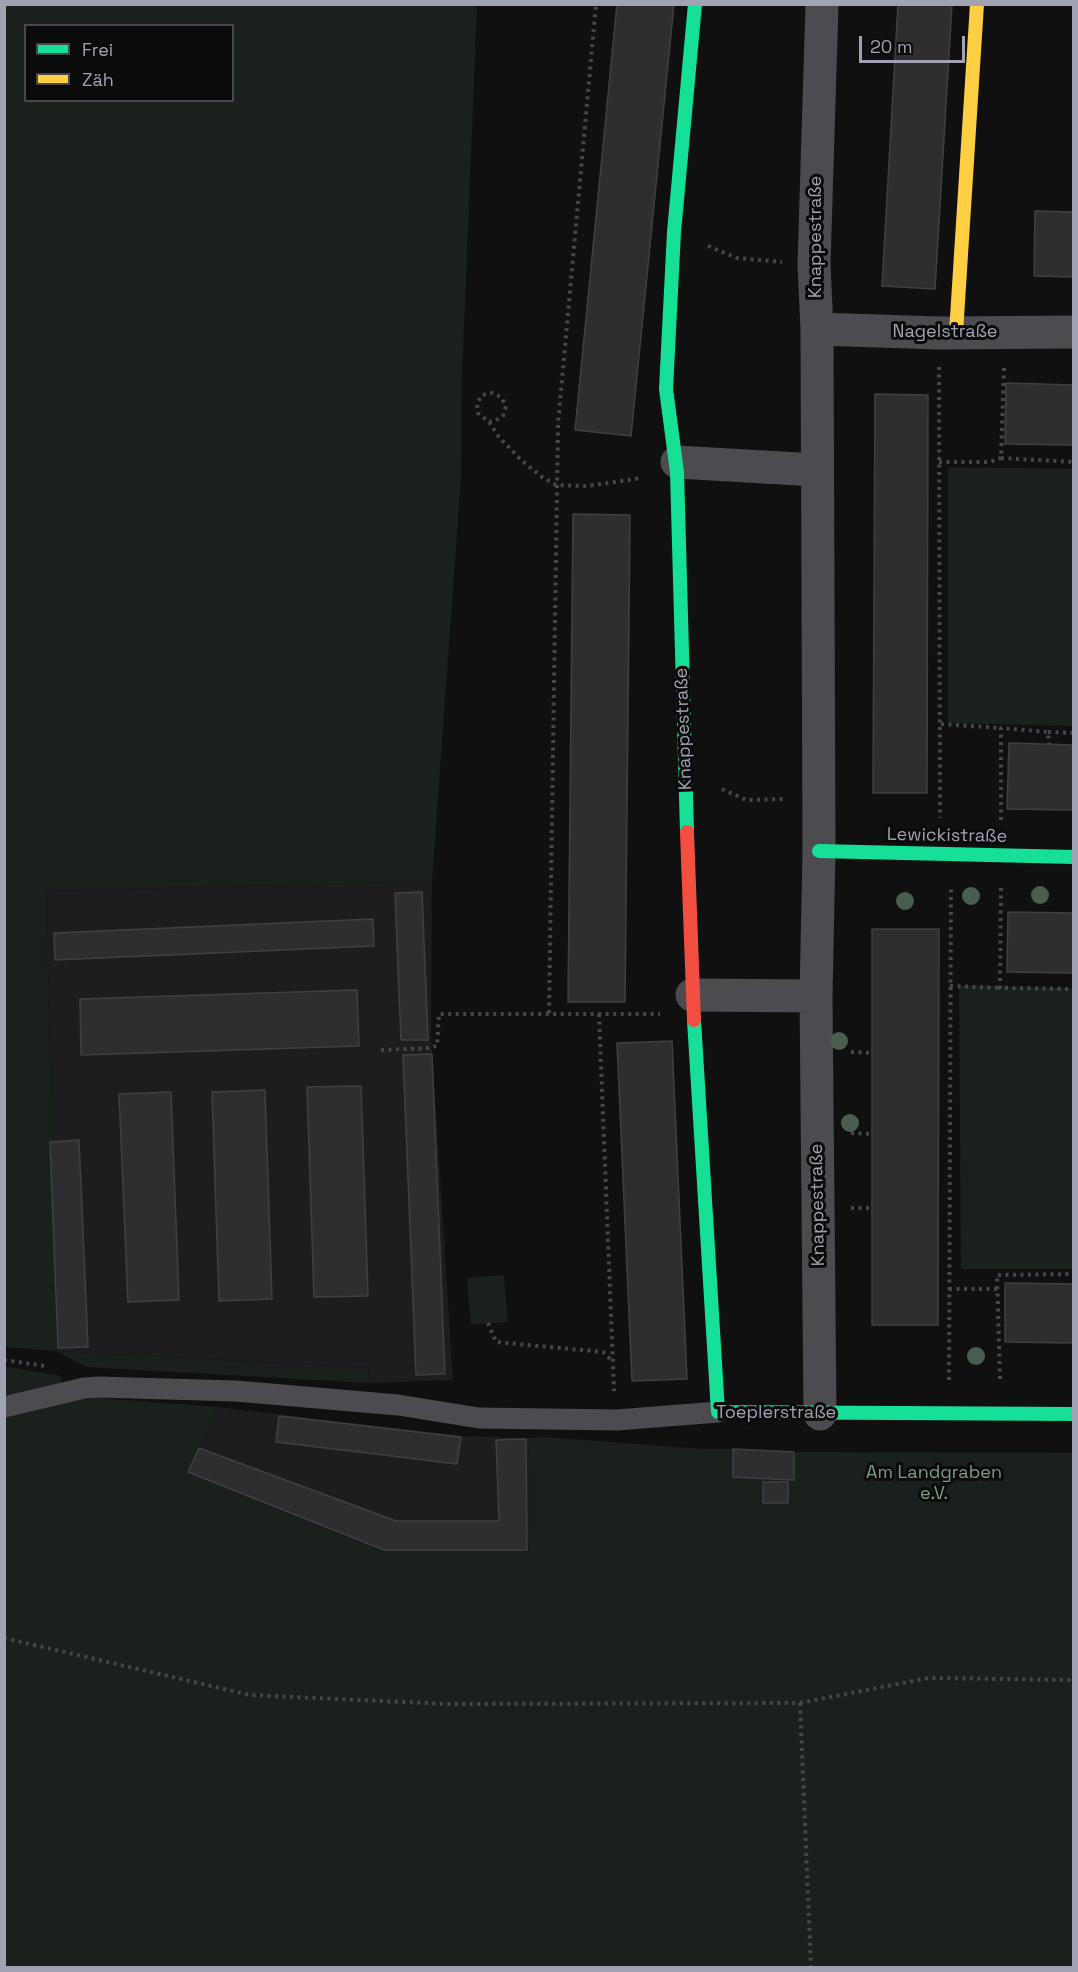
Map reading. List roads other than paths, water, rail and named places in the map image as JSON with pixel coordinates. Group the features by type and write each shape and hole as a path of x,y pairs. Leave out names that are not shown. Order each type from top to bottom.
{"street":[{"name":"Knappestraße","path":"695,4 674,232 666,388 677,467 693,1005 718,1412"},
{"name":"Knappestraße","path":"820,1414 816,996 819,851 817,329 814,266 822,4"},
{"path":"948,333 977,4"},
{"name":"Nagelstraße","path":"817,329 948,333 1074,332"},
{"path":"677,467 816,470"},
{"name":"Lewickistraße","path":"819,851 1074,857"},
{"path":"693,1005 816,996"},
{"name":"Toeplerstraße","path":"718,1412 1074,1414"}],"lane":[{"name":"Toeplerstraße","path":"4,1407 84,1388 98,1387 236,1391 398,1405 480,1418 617,1420 718,1412"}],"park label":[{"name":"Am Landgraben e.V.","path":"934,1483"}]}
